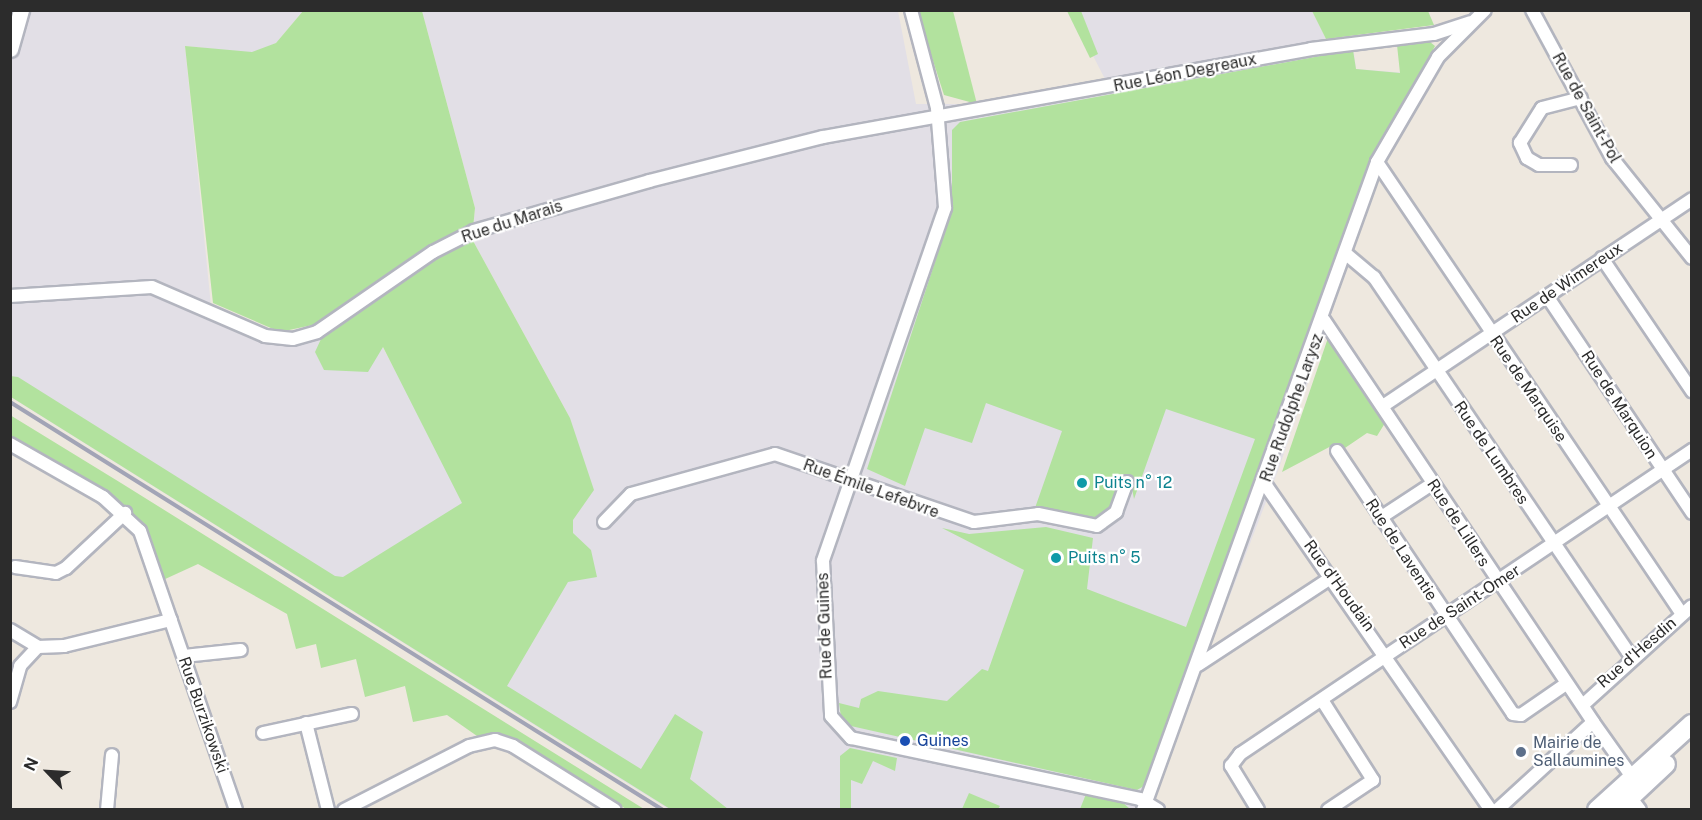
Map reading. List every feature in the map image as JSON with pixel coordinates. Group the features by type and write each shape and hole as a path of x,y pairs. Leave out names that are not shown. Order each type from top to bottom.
{"main road":[{"path":"1632,796 1692,724"},
{"path":"1597,810 1632,796 1692,741"}],"street":[{"path":"10,49 21,10"},
{"name":"Rue de Guines","path":"911,10 937,118 945,208 850,481 821,573 829,710 839,731 874,743 1144,805"},
{"name":"Rue Léon Degreaux","path":"937,118 1311,49 1434,34 1466,25 1485,10"},
{"name":"Rue de Saint-Pol","path":"1532,10 1611,158 1692,258"},
{"name":"Rue Rudolphe Larysz","path":"1144,805 1265,484 1324,320 1377,162 1448,45 1466,25"},
{"path":"1434,34 1448,45"},
{"path":"1571,165 1539,165 1527,158 1520,142 1542,108 1581,98"},
{"name":"Rue du Marais","path":"10,296 152,287 265,336 306,337 433,252 474,231 768,150 937,118"},
{"name":"Rue de Marquise","path":"1377,162 1609,507 1687,610"},
{"name":"Rue de Wimereux","path":"1383,406 1692,199"},
{"name":"Rue de Lumbres","path":"1346,253 1374,277 1632,658"},
{"path":"1602,258 1692,391"},
{"name":"Rue de Marquion","path":"1548,296 1692,513"},
{"name":"Rue de Lillers","path":"1324,320 1383,406 1497,583 1566,684 1585,703 1632,796"},
{"path":"10,444 125,513 66,568 56,573 15,567"},
{"name":"Rue de Laventie","path":"1337,450 1380,518 1513,714 1521,715 1566,684"},
{"name":"Rue de Saint-Omer","path":"1258,810 1231,766 1240,754 1554,546 1692,450"},
{"name":"Rue Émile Lefebvre","path":"604,522 631,494 775,454 958,520 1038,514 1097,526 1116,512 1128,482"},
{"name":"Rue d'Houdain","path":"1265,484 1388,654 1491,810"},
{"path":"1380,518 1432,484"},
{"name":"Rue Burzikowski","path":"125,513 140,531 236,810"},
{"path":"1198,665 1332,577"},
{"name":"Rue d'Hesdin","path":"1585,703 1687,610"},
{"path":"10,630 38,647 64,646 171,620"},
{"path":"10,702 20,666 38,647"},
{"path":"184,656 241,650"},
{"path":"1322,700 1373,780 1328,810"},
{"path":"263,733 352,714"},
{"path":"1497,810 1593,722"},
{"path":"306,723 327,810"},
{"path":"344,810 469,746 495,740 513,746 615,810"},
{"path":"108,810 112,754"},
{"path":"1144,805 1158,810"}],"shaded area":[{"path":"10,11 303,11 276,43 252,53 185,46 212,316 275,345 289,345 321,339 375,302 382,346 405,389 570,418 472,239 475,208 422,11 898,11 916,104 977,104 1106,81 1070,11 1312,11 1326,39 1352,37 1356,69 1432,75 1376,182 1279,468 1148,809 670,810 11,397"}],"green space":[{"path":"303,11 422,11 475,208 472,239 570,418 594,490 573,520 573,533 591,550 597,577 568,582 507,686 641,769 675,714 703,732 690,779 728,809 670,809 11,397 10,376 18,377 335,576 343,577 462,503 383,347 368,372 324,370 315,352 321,339 375,302 368,289 317,324 280,332 213,303 185,46 252,52 276,43"},
{"path":"917,11 953,11 977,104 944,95"},
{"path":"1067,11 1081,11 1098,54 1090,58"},
{"path":"1312,11 1428,11 1434,25 1326,39"},
{"path":"1430,42 1435,46 1365,175 1144,786 1137,790 842,724 839,703 859,708 861,699 878,691 947,701 982,669 988,671 1024,570 942,528 969,534 1046,527 1093,538 1087,589 1186,627 1255,439 1166,409 1134,499 1131,483 1121,480 1112,508 1092,521 1035,508 1062,431 986,403 972,443 925,428 905,486 867,469 952,210 952,130 960,122 1353,50 1356,69 1400,73 1397,45"},
{"path":"1329,335 1385,423 1377,436 1367,433 1342,450 1335,444 1282,472"},
{"path":"10,415 644,809 626,809 517,740 477,736 447,715 413,722 405,686 365,697 356,659 321,668 316,644 296,649 287,614 198,564 163,580 140,520 110,495 11,438"},
{"path":"850,748 897,758 895,771 873,761 862,784 851,780 851,809 840,809 840,756"},
{"path":"969,793 1000,806 998,809 962,809"},
{"path":"1086,794 1122,802 1130,809 1080,809"}],"railway":[{"path":"10,402 663,810"}],"place":[{"name":"Puits n° 12","path":"1082,483"},
{"name":"Puits n° 5","path":"1056,558"},
{"name":"Guines","path":"905,741"},
{"name":"Mairie de Sallaumines","path":"1521,752"}]}
